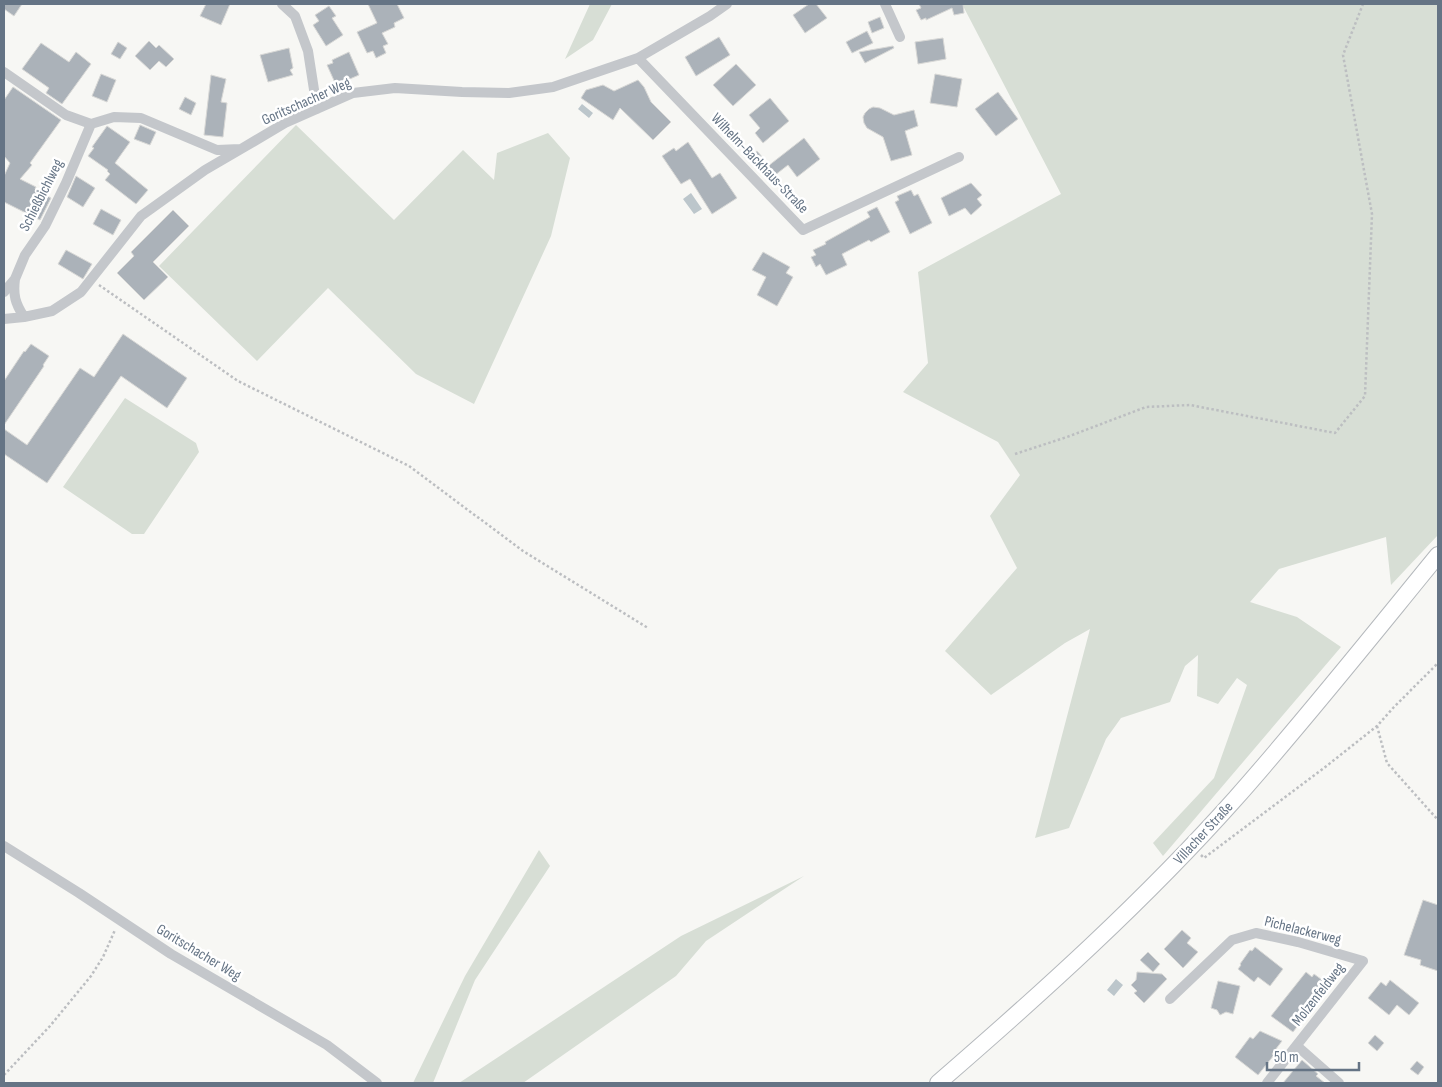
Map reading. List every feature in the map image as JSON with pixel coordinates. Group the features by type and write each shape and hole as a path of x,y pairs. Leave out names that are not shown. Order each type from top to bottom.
{"main road":[{"name":"Villacher Straße","path":"938,1083 1084,953 1191,846 1234,800 1302,721 1438,556"}],"street":[{"path":"282,4 295,16 308,50 318,109"},
{"name":"Goritschacher Weg","path":"4,319 52,311 81,292 141,216 205,170 241,149 285,124 353,93 395,88 509,93 553,87 638,58 710,16 726,4"},
{"path":"885,4 900,37"},
{"name":"Wilhelm-Backhaus-Straße","path":"638,58 803,230 959,157"},
{"path":"4,72 66,115 91,124 114,117 142,118 217,150 241,149"},
{"name":"Schießbichlweg","path":"4,292 15,279 25,255 45,226 66,184 91,124"},
{"name":"Schießbichlweg","path":"15,279 14,292 17,306 24,317"},
{"name":"Goritschacher Weg","path":"4,846 171,954 327,1046 377,1083"},
{"name":"Pichelackerweg","path":"1170,999 1232,940 1256,933 1298,942 1363,961"},
{"name":"Molzenfeldweg","path":"1267,1083 1363,961"},
{"name":"Molzenfeldweg","path":"1297,1046 1339,1083"}],"path":[{"path":"1015,454 1146,407 1190,406 1335,433 1365,396 1372,214 1343,55 1363,4"},
{"path":"97,284 238,381 409,466 523,551 648,628"},
{"path":"1191,846 1204,858 1377,726 1438,663"},
{"path":"1377,726 1387,763 1438,820"},
{"path":"4,1075 50,1026 91,976 103,957 120,920"}],"shaded area":[{"path":"590,4 612,4 593,40 565,59"},
{"path":"962,4 1438,4 1438,535 1391,585 1386,537 1279,569 1250,602 1297,617 1341,647 1163,856 1153,843 1214,778 1247,685 1237,678 1218,704 1197,696 1198,655 1185,666 1170,702 1121,718 1106,739 1069,828 1035,838 1090,629 1065,643 991,695 945,651 1017,568 990,516 1020,475 998,442 903,392 928,363 918,272 1061,194"},
{"path":"582,104 593,113 589,118 578,109"},
{"path":"296,125 394,220 463,150 494,180 497,153 548,133 570,158 551,236 474,404 416,374 328,288 257,361 159,266"},
{"path":"691,193 702,209 694,214 683,199"},
{"path":"125,398 196,443 199,452 144,534 132,534 63,487"},
{"path":"539,850 550,866 475,980 433,1083 413,1083 465,976"},
{"path":"804,876 706,941 676,976 523,1083 459,1083 681,936"},
{"path":"1116,979 1123,985 1114,996 1107,990"}],"building":[{"path":"4,4 22,4 14,16 4,9"},
{"path":"206,4 230,4 221,25 200,16"},
{"path":"368,4 397,4 404,18 394,23 395,27 382,33 388,44 383,46 386,53 376,58 373,51 367,53 357,32 377,23"},
{"path":"809,4 816,4 827,18 805,33 793,15"},
{"path":"919,4 963,4 964,13 954,15 952,8 926,20 926,18 921,20 916,10 921,8"},
{"path":"329,6 336,16 332,18 343,35 326,46 313,25 319,21 315,15"},
{"path":"880,17 884,28 872,33 868,22"},
{"path":"867,31 873,43 852,53 846,42"},
{"path":"719,37 730,55 696,76 685,57"},
{"path":"943,38 946,59 918,64 915,42"},
{"path":"149,41 156,48 159,45 174,59 166,67 159,61 150,70 135,56"},
{"path":"118,42 127,48 120,59 111,54"},
{"path":"41,43 69,62 76,52 91,64 62,104 46,93 49,88 22,69"},
{"path":"893,46 894,48 865,63 859,52"},
{"path":"289,48 293,68 290,70 293,75 268,82 260,55"},
{"path":"349,52 359,75 336,85 327,65 333,63 332,60"},
{"path":"736,64 756,85 733,106 713,85"},
{"path":"101,74 116,80 107,102 92,96"},
{"path":"935,74 962,79 957,107 930,103"},
{"path":"211,75 226,79 221,102 227,103 223,137 204,135"},
{"path":"638,80 644,87 651,102 671,122 653,140 620,108 613,120 581,98 586,90 603,85 614,91"},
{"path":"13,87 61,120 30,163 32,165 20,179 36,187 35,189 51,198 40,220 4,202 4,176 10,163 4,156 4,100"},
{"path":"998,92 1018,119 996,136 975,109"},
{"path":"185,97 196,103 191,115 179,109"},
{"path":"770,98 789,121 763,143 755,133 760,128 749,115"},
{"path":"873,107 880,108 894,115 914,110 918,126 905,131 912,155 891,161 883,137 867,128 864,123 863,117 865,113"},
{"path":"140,125 156,132 150,145 134,139"},
{"path":"107,126 130,142 115,163 148,190 136,204 105,180 110,174 108,170 88,156"},
{"path":"804,138 820,159 797,177 788,165 770,179 763,170"},
{"path":"688,142 712,178 720,173 737,198 712,214 690,179 681,184 662,156 674,148 676,151"},
{"path":"757,151 763,158 756,164 749,157"},
{"path":"76,176 95,188 83,207 67,197"},
{"path":"971,183 982,195 977,199 982,205 971,215 965,208 949,216 941,198"},
{"path":"911,190 914,196 918,194 932,223 910,234 895,202 899,200 897,196"},
{"path":"877,207 890,232 842,254 847,265 826,275 820,264 816,267 811,257 816,255 813,250 870,217 867,212"},
{"path":"101,209 121,220 113,235 93,224"},
{"path":"173,210 189,226 153,262 168,277 144,300 117,273 134,256 131,252"},
{"path":"66,250 92,264 83,279 58,264"},
{"path":"763,252 790,267 786,273 793,277 777,306 757,295 766,277 752,270"},
{"path":"123,334 187,378 167,408 121,376 47,483 4,454 4,429 27,445 80,368 94,377"},
{"path":"31,344 49,356 4,425 4,381 24,351"},
{"path":"1423,900 1438,905 1438,971 1420,965 1421,960 1404,955"},
{"path":"1182,930 1191,938 1187,943 1198,952 1183,968 1164,949"},
{"path":"1255,947 1283,969 1270,986 1258,977 1254,982 1238,969 1250,950 1252,951"},
{"path":"1148,952 1160,964 1153,972 1140,960"},
{"path":"1137,972 1162,974 1167,979 1144,1003 1134,993 1137,991 1131,985 1136,980"},
{"path":"1306,972 1312,977 1314,974 1329,985 1293,1032 1271,1016"},
{"path":"1390,980 1419,1003 1409,1015 1397,1005 1389,1015 1368,998 1381,982 1386,986"},
{"path":"1218,981 1240,986 1233,1014 1226,1012 1220,1015 1217,1010 1211,1008"},
{"path":"1260,1031 1282,1041 1272,1054 1274,1055 1258,1075 1235,1057 1250,1037 1253,1039"},
{"path":"1375,1035 1384,1043 1377,1051 1368,1043"},
{"path":"1302,1060 1318,1074 1316,1076 1325,1083 1283,1083"},
{"path":"1417,1061 1424,1067 1418,1075 1410,1069"}]}
